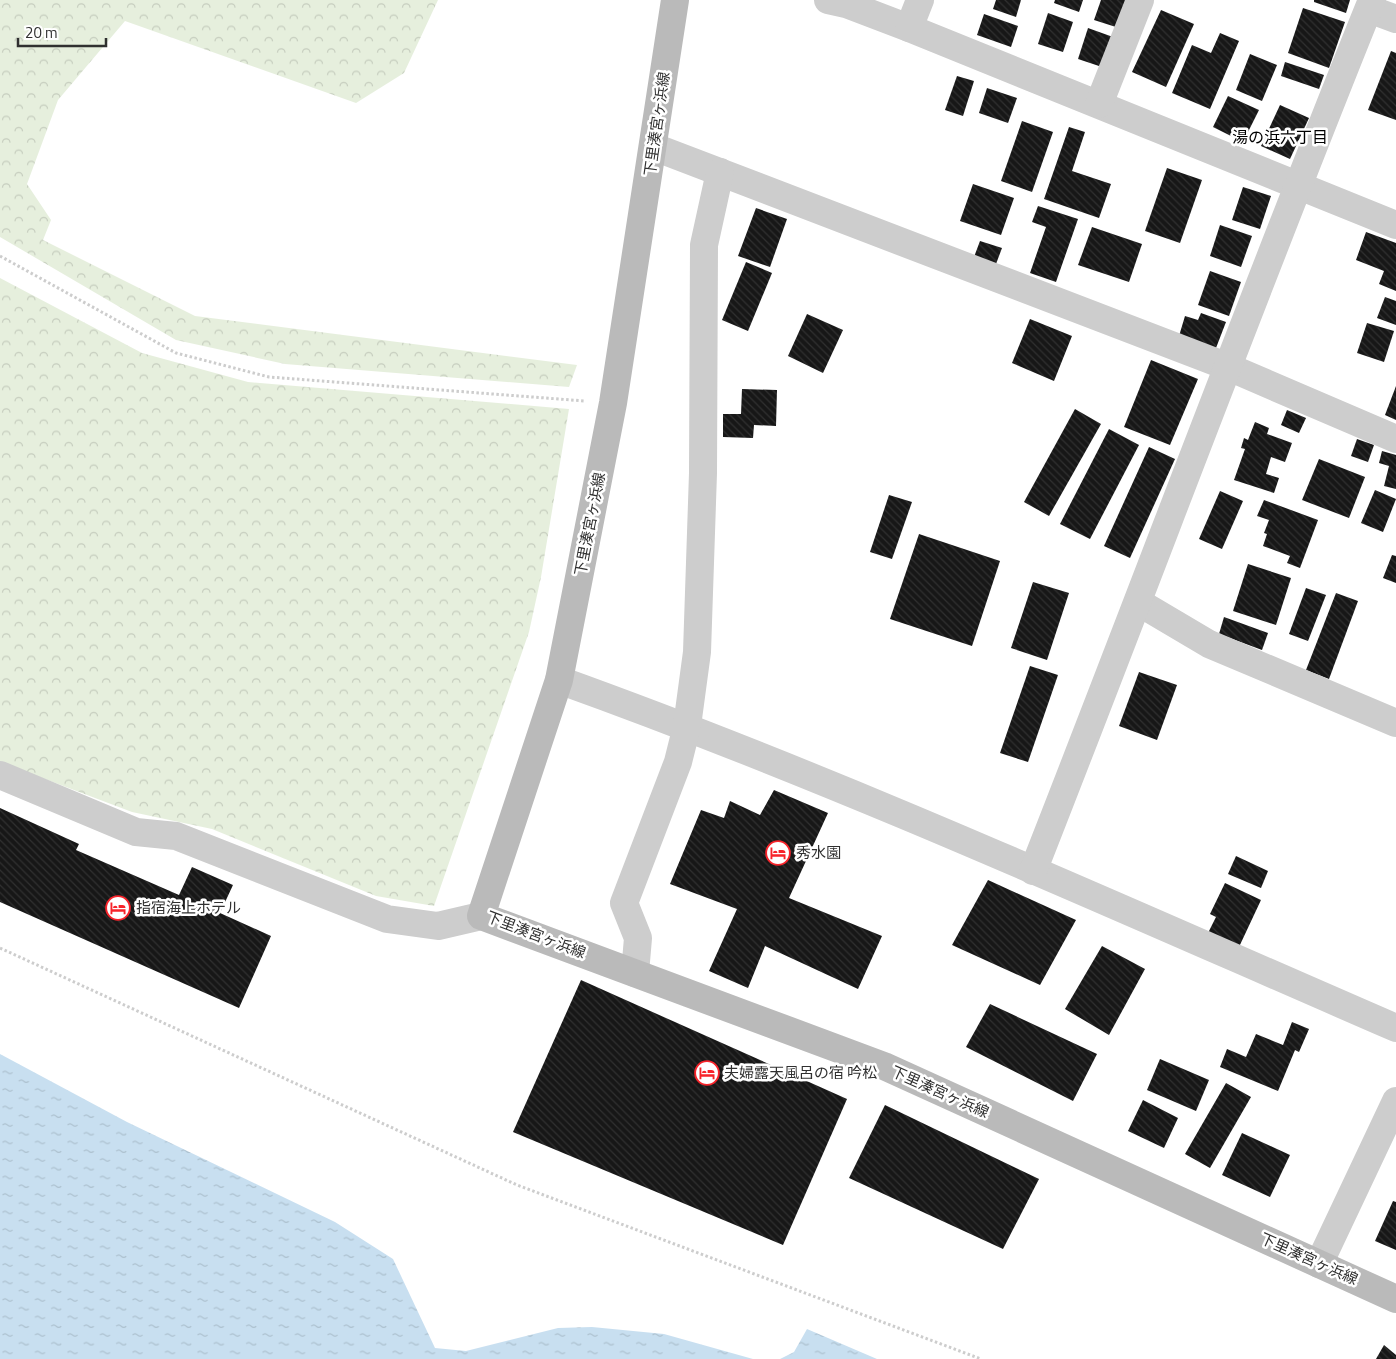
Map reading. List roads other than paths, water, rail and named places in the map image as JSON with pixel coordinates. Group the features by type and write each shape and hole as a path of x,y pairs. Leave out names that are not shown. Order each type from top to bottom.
{"main road":[{"name":"下里湊宮ヶ浜線","path":"675,0 654,147 613,403 559,680 481,916 884,1066 1396,1299"}],"street":[{"path":"828,0 846,4 909,28 1396,225"},
{"path":"909,28 920,0"},
{"path":"1099,104 1140,0"},
{"path":"1033,871 1138,602 1226,366 1371,4 1396,19"},
{"path":"654,147 1226,366 1396,439"},
{"path":"635,973 638,938 624,903 678,762 687,726 698,642 703,473 704,244 720,172"},
{"path":"1138,602 1209,644 1396,723"},
{"path":"559,680 687,726 1033,871 1396,1028"},
{"path":"0,775 136,832 176,836 386,919 438,926 481,916"},
{"path":"1319,1264 1396,1101"}],"water":[{"path":"0,1054 127,1122 335,1222 393,1259 435,1348 466,1351 558,1328 592,1327 664,1334 753,1359 0,1359"},
{"path":"807,1329 877,1359 780,1359 794,1352"}],"place":[{"name":"秀水園","path":"778,853"},
{"name":"指宿海上ホテル","path":"118,908"},
{"name":"夫婦露天風呂の宿 吟松","path":"707,1073"}],"district":[{"name":"湯の浜六丁目","path":"1280,137"}]}
